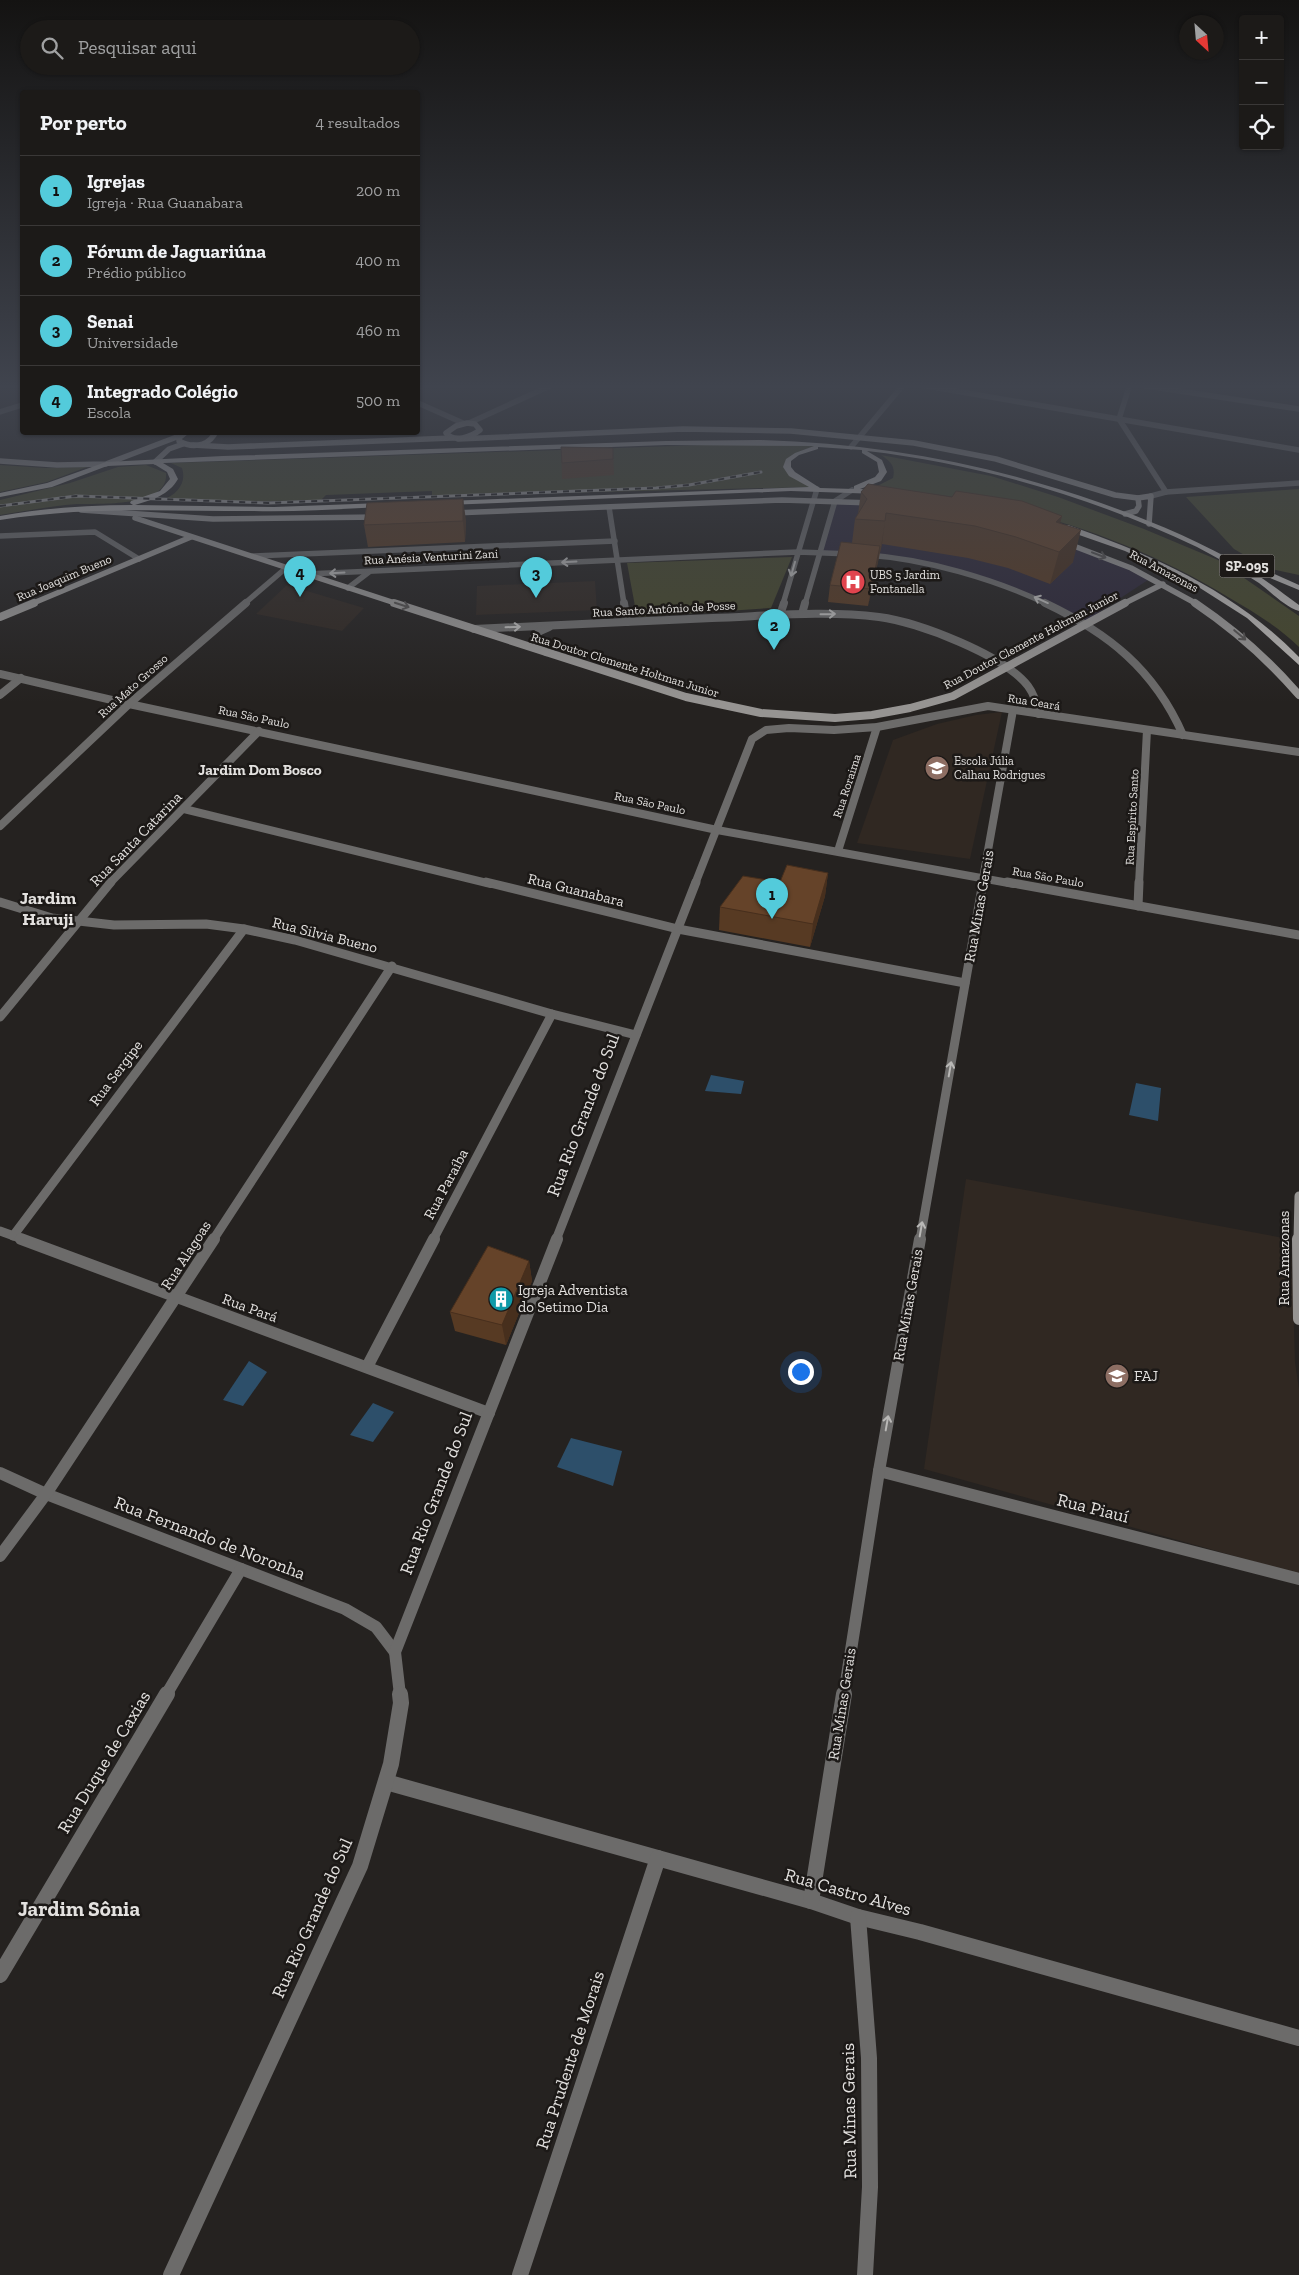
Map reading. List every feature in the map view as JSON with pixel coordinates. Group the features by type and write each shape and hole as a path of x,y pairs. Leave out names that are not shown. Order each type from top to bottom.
{"main road":[{"name":"SP-095","path":"0,495 24,490"},
{"path":"122,506 152,497 163,490"},
{"path":"434,503 785,490"},
{"path":"855,490 884,492"},
{"name":"SP-095","path":"1051,490 1125,514 1297,587"},
{"path":"0,518 60,509 122,506 249,509 394,505"},
{"name":"SP-095","path":"1056,525 1123,547 1163,565 1210,591 1245,614 1288,649 1299,662"},
{"name":"SP-095","path":"1196,544 1238,566 1299,609"}],"street":[{"path":"780,615 817,490"},
{"path":"802,614 835,501 852,490"},
{"path":"1100,490 1115,495 1138,498 1166,492 1193,490"},
{"path":"1149,524 1151,496"},
{"path":"1125,514 1136,511 1139,506 1138,498"},
{"path":"450,513 782,500 884,504"},
{"path":"609,507 628,622"},
{"path":"60,509 213,519 385,516"},
{"name":"Rua Doutor Clemente Holtman Junior","path":"99,511 133,518 191,536 706,703 774,715 826,718 874,715 912,708 951,697 1007,668 1084,623 1163,584"},
{"path":"0,536 95,532 139,559"},
{"name":"Rua Joaquim Bueno","path":"0,617 191,536"},
{"name":"Rua Anésia Venturini Zani","path":"252,556 615,541"},
{"name":"Rua Amazonas","path":"1059,541 1115,562 1163,584 1226,623 1255,647 1286,678 1299,695"},
{"name":"Rua Anésia Venturini Zani","path":"306,574 798,552 871,555 928,564 1017,590 1044,601 1084,623 1125,653 1152,681 1171,709 1183,735"},
{"name":"Rua Mato Grosso","path":"0,826 129,704 286,568"},
{"path":"348,588 370,571"},
{"name":"Rua Santo Antônio de Posse","path":"474,629 802,614 842,614 884,619 921,626 954,639 1007,668 1026,683 1032,691 1037,699 1039,714"},
{"path":"546,652 535,644 534,637 540,631 552,626"},
{"name":"Rua São Paulo","path":"0,674 129,704 717,830 1299,935"},
{"path":"0,695 21,678"},
{"name":"Rua Ceará","path":"766,730 789,728 834,730 877,727 988,706 1299,752"},
{"name":"Rua Minas Gerais","path":"811,1901 878,1471 1013,710"},
{"name":"Rua Roraima","path":"838,851 877,727"},
{"name":"Rua Rio Grande do Sul","path":"171,2275 360,1866 391,1764 401,1703 395,1652 752,739 766,730"},
{"name":"Rua Espírito Santo","path":"1138,906 1148,730"},
{"name":"Rua Santa Catarina","path":"0,1017 110,884 259,731"},
{"name":"Rua Guanabara","path":"184,809 678,929 965,982"},
{"name":"Rua Silvia Bueno","path":"0,902 52,918 114,925 206,924 244,929 295,940 392,966 552,1014 636,1035"},
{"name":"Rua Sergipe","path":"13,1236 244,929"},
{"name":"Rua Alagoas","path":"0,1556 46,1494 177,1297 392,966"},
{"name":"Rua Paraíba","path":"367,1367 552,1014"},
{"name":"Rua Amazonas","path":"1299,1196 1297,1260 1299,1319"},
{"name":"Rua Pará","path":"0,1231 489,1413"},
{"name":"Rua Piauí","path":"878,1471 1299,1579"},
{"name":"Rua Fernando de Noronha","path":"0,1473 46,1494 345,1608 376,1626 395,1652"},
{"name":"Rua Duque de Caxias","path":"0,1975 241,1568"},
{"name":"Rua Castro Alves","path":"386,1782 811,1901 858,1917 920,1932 1299,2038"},
{"name":"Rua Prudente de Morais","path":"520,2275 658,1858"},
{"name":"Rua Minas Gerais","path":"858,1917 870,2058 870,2187 865,2275"}],"shaded area":[{"path":"836,502 997,523 1114,562 1148,580 1084,622 1045,600 928,563 822,552"},
{"path":"595,581 597,610 476,615 477,586"},
{"path":"287,585 364,608 342,631 256,614"},
{"name":"Escola Júlia Calhau Rodrigues","path":"1002,712 970,859 857,843 893,740 937,724 976,715"},
{"name":"FAJ","path":"966,1179 1289,1239 1292,1261 1295,1362 1299,1389 1299,1574 924,1469"}],"green space":[{"path":"40,490 158,490 145,498 131,501 58,506 0,515 0,500"},
{"path":"678,490 432,496 432,491 326,495 321,500 224,502 163,500 173,495 176,491"},
{"path":"898,490 1036,490 1144,529 1218,560 1299,616 1299,647 1274,626 1228,597 1187,574 1102,536 1012,509 920,492"},
{"path":"1299,490 1299,575 1267,568 1234,549 1186,497"},
{"path":"792,557 771,608 637,617 627,563"}],"water":[{"path":"711,1075 744,1081 741,1094 705,1091"},
{"path":"1136,1083 1161,1088 1158,1121 1129,1115"},
{"path":"249,1361 267,1372 243,1406 223,1400"},
{"path":"373,1403 394,1412 373,1442 350,1435"},
{"path":"571,1438 622,1451 613,1486 557,1467"}],"building":[{"path":"863,490 908,490 952,497 956,491 1022,501 1062,516 1056,522 1081,530 1059,552 1016,537 975,526 886,513 885,521 855,519 867,499 861,492"},
{"path":"463,499 463,521 364,525 367,503"},
{"path":"841,542 880,546 871,589 830,585"},
{"path":"787,865 828,873 813,924 720,907 743,876 780,882"},
{"path":"488,1246 529,1261 502,1325 450,1312"}],"railway":[{"path":"0,506 76,496 268,503 600,490"}],"place":[{"name":"UBS 5 Jardim Fontanella","path":"853,582"},
{"name":"Integrado Colégio","path":"300,597"},
{"name":"Senai","path":"536,598"},
{"name":"Fórum de Jaguariúna","path":"774,650"},
{"name":"Escola Júlia Calhau Rodrigues","path":"937,768"},
{"name":"Igrejas","path":"772,919"},
{"name":"Igreja Adventista do Setimo Dia","path":"501,1299"},
{"name":"FAJ","path":"1117,1376"}],"district":[{"name":"Jardim Dom Bosco","path":"260,770"},
{"name":"Jardim Haruji","path":"48,908"},
{"name":"Jardim Sônia","path":"79,1908"}]}
